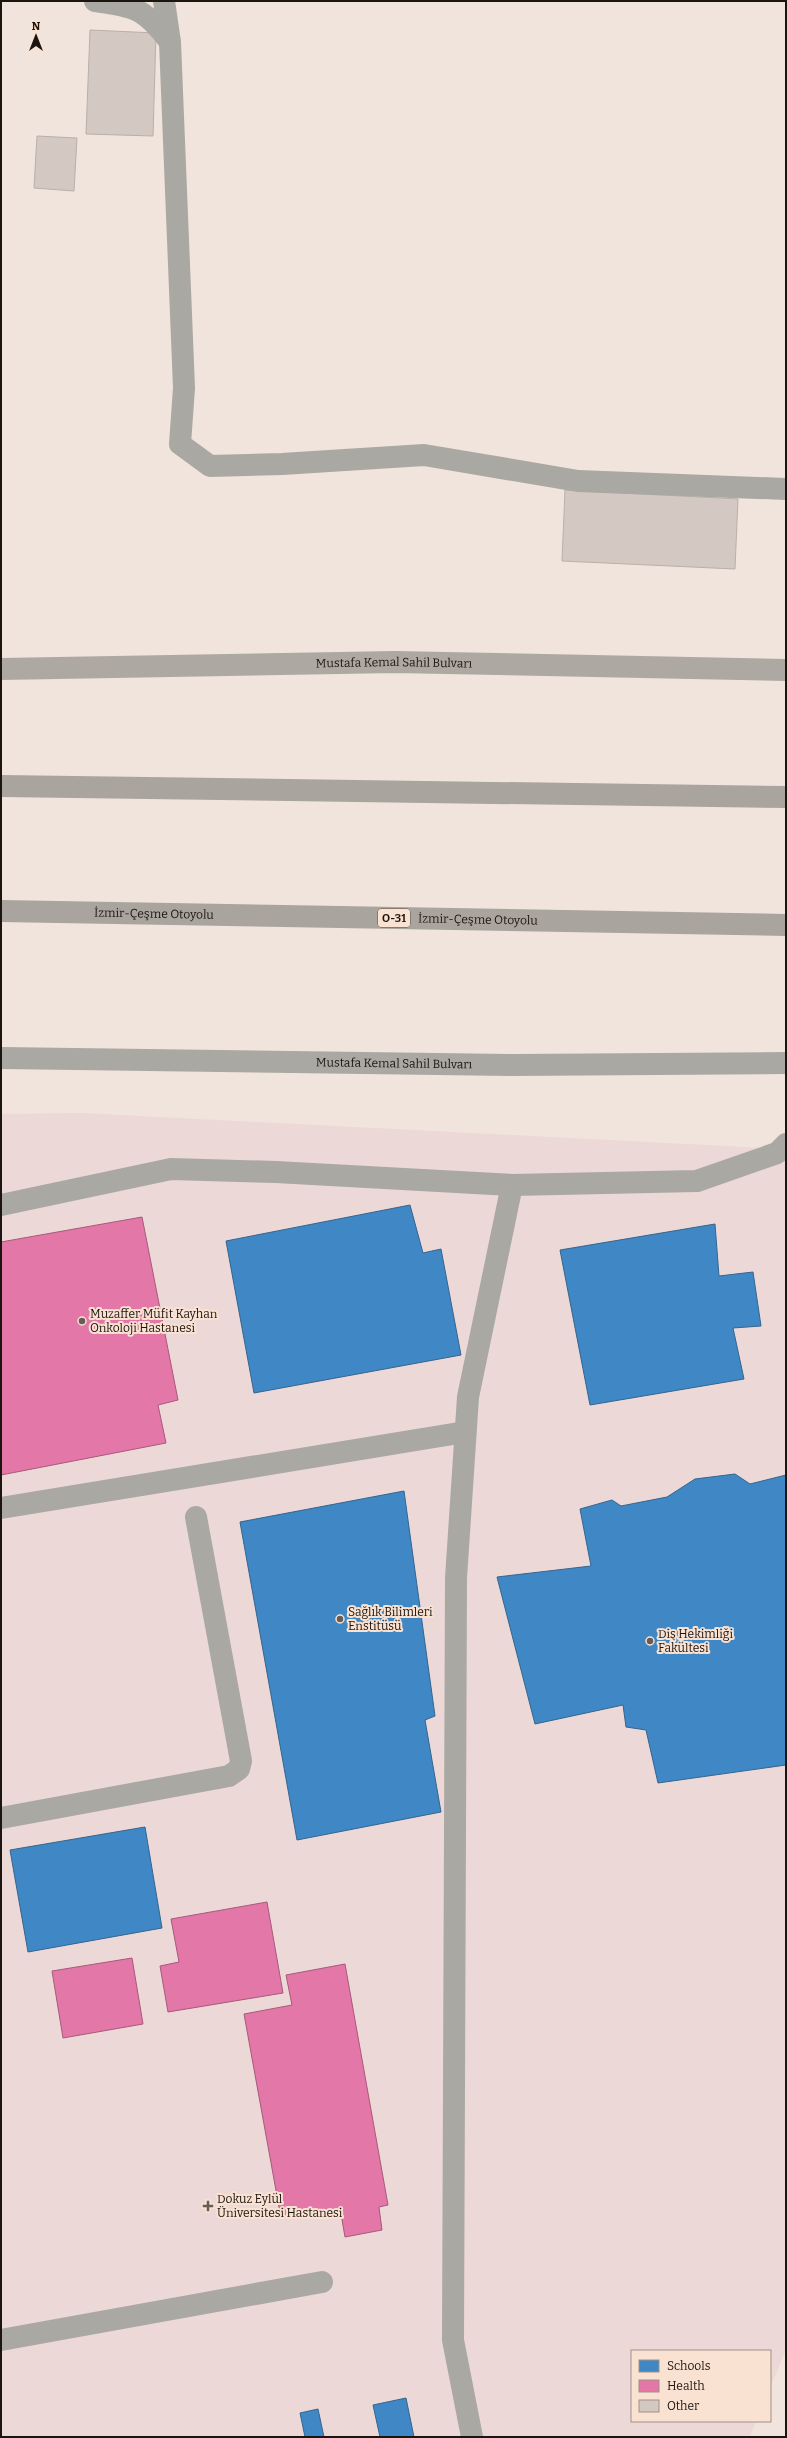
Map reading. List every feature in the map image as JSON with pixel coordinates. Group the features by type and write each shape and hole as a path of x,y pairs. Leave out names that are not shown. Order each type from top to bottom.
{"highway":[{"path":"1,786 786,796"},
{"name":"İzmir-Çeşme Otoyolu","path":"1,911 786,925"}],"main road":[{"name":"Mustafa Kemal Sahil Bulvarı","path":"1,669 395,662 786,670"}],"street":[{"path":"95,1 128,5 154,20 170,42"},
{"path":"164,1 170,42 184,388 180,444 210,466 282,464 424,455 578,481 786,490"},
{"name":"Mustafa Kemal Sahil Bulvarı","path":"1,1058 514,1065 786,1063"},
{"path":"1,1205 171,1170 276,1172 512,1185 698,1182 777,1153 786,1144"},
{"path":"472,2437 453,2340 456,1578 468,1397 512,1185"},
{"path":"1,1508 465,1432"},
{"path":"1,1818 229,1776 239,1769 241,1761 196,1517"},
{"path":"1,2340 322,2282"}],"shaded area":[{"path":"82,1113 786,1149 786,2350 771,2386 771,2350 631,2350 631,2422 756,2422 750,2437 1,2437 1,1114"}],"building: Schools":[{"path":"410,1205 423,1253 441,1249 461,1355 254,1393 226,1241"},
{"path":"715,1224 719,1276 753,1272 761,1326 733,1328 744,1379 590,1405 560,1250"},
{"name":"Diş Hekimliği Fakültesi","path":"735,1474 750,1484 786,1475 786,1765 658,1783 646,1730 626,1727 623,1705 535,1724 497,1577 591,1566 580,1509 612,1500 621,1506 667,1497 695,1479"},
{"name":"Sağlık Bilimleri Enstitüsü","path":"404,1491 435,1716 425,1720 441,1812 297,1840 240,1522"},
{"path":"145,1827 162,1928 28,1952 10,1850"},
{"path":"406,2398 414,2437 380,2437 373,2405"},
{"path":"318,2409 324,2437 305,2437 300,2413"}],"building: Health":[{"name":"Muzaffer Müfit Kayhan Onkoloji Hastanesi","path":"142,1217 178,1400 158,1405 166,1443 1,1475 1,1242"},
{"path":"267,1902 283,1993 168,2012 160,1966 179,1962 171,1919"},
{"path":"132,1958 143,2024 63,2038 52,1971"},
{"path":"345,1964 388,2205 379,2207 382,2230 345,2237 340,2208 281,2218 244,2014 292,2005 286,1975"}],"building: Other":[{"path":"90,30 156,33 153,136 86,134"},
{"path":"37,136 77,138 74,191 34,188"},
{"path":"565,490 738,499 735,569 562,561"}],"place":[{"name":"Muzaffer Müfit Kayhan Onkoloji Hastanesi","path":"82,1321"},
{"name":"Sağlık Bilimleri Enstitüsü","path":"340,1619"},
{"name":"Diş Hekimliği Fakültesi","path":"650,1641"},
{"name":"Dokuz Eylül Üniversitesi Hastanesi","path":"208,2206"}]}
